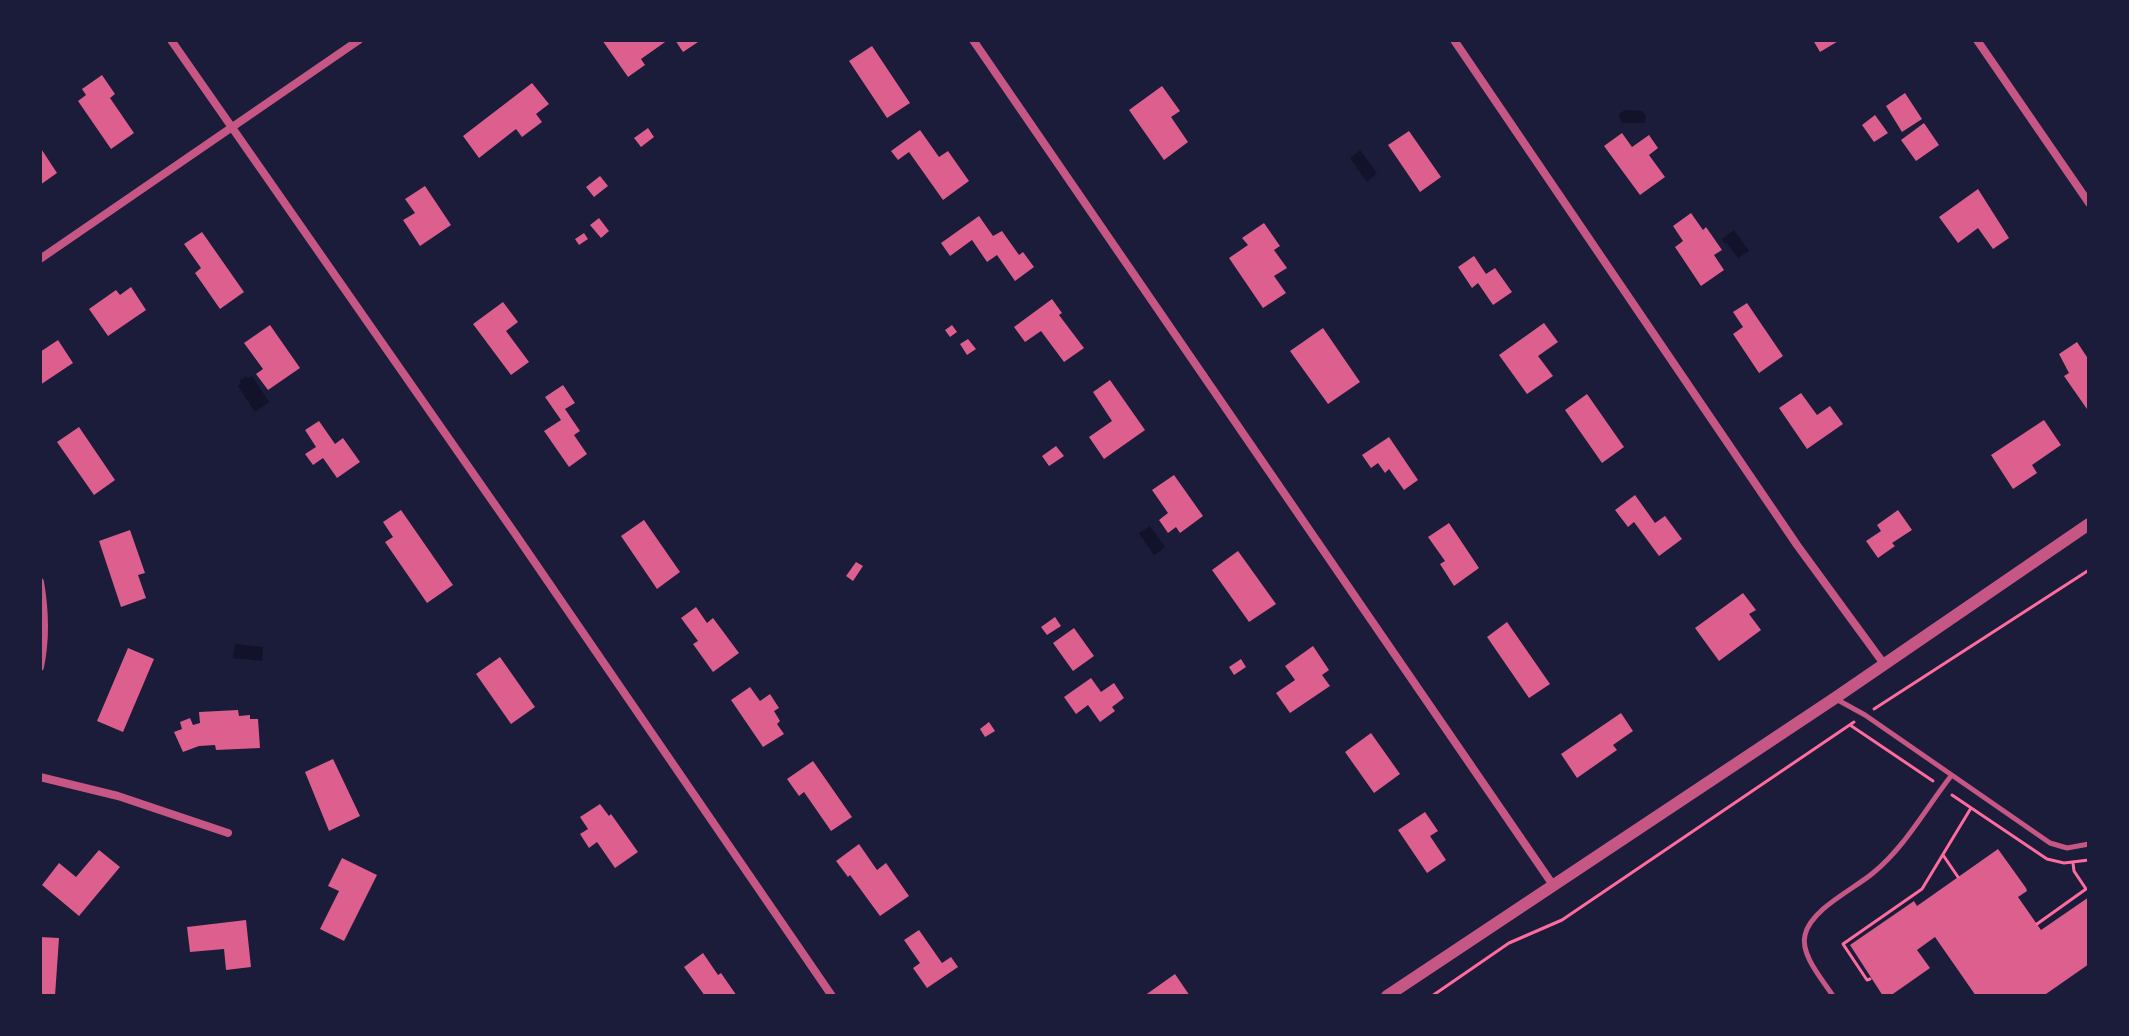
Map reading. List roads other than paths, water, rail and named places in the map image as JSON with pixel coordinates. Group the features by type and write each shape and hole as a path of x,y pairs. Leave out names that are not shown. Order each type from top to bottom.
{"street":[{"path":"171,40 832,996"},
{"path":"40,259 359,40"},
{"path":"973,40 1553,885"},
{"path":"1454,40 1797,545 1884,664"},
{"path":"1977,40 2089,203"},
{"path":"1387,996 1835,698 2089,524"},
{"path":"40,582 45,608 40,667"},
{"path":"40,777 118,796 228,833"}],"lane":[{"path":"1835,698 1865,715 2050,843 2067,848 2089,844"},
{"path":"1833,996 1807,952 1805,936 1812,922 1835,900 1876,871 1908,835 1951,776"}]}
